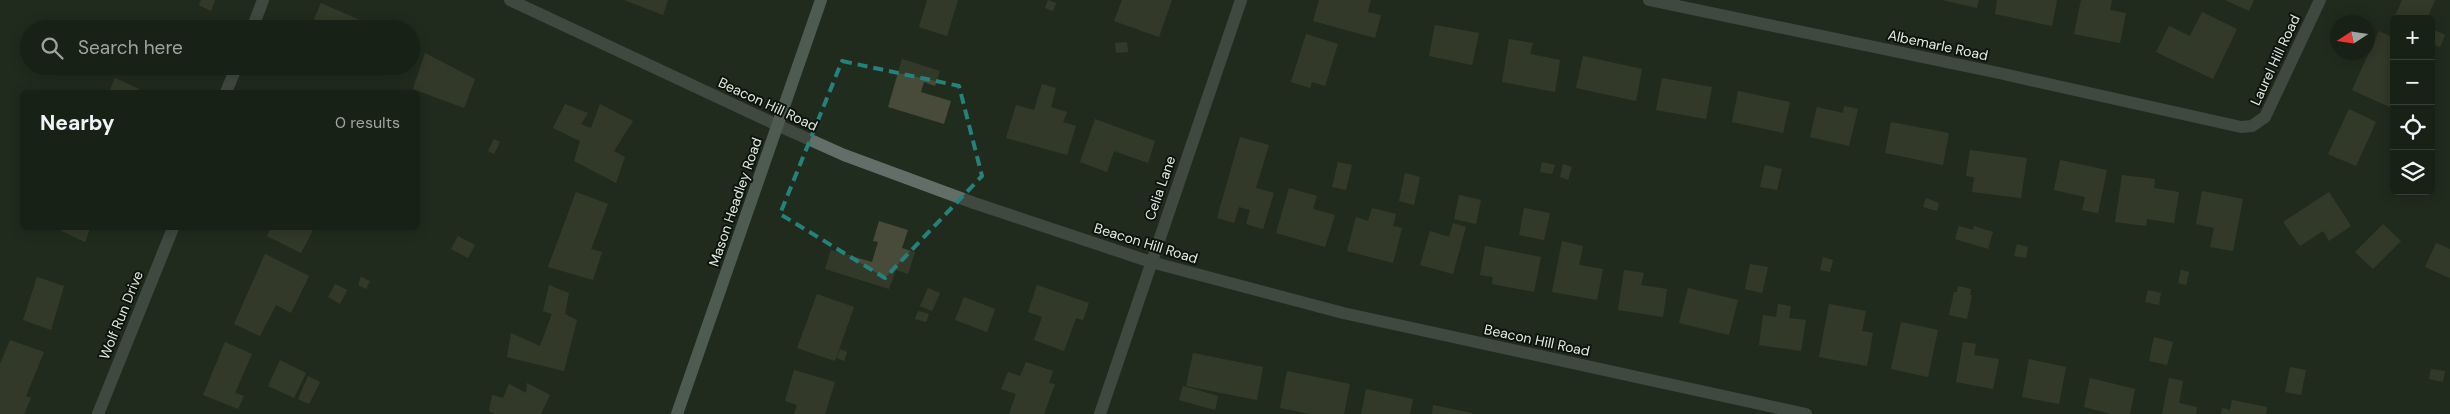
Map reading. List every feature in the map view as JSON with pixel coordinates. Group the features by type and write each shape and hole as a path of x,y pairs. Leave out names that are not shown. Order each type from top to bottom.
{"main road":[{"name":"Mason Headley Road","path":"677,414 821,0"}],"street":[{"path":"255,20 263,0"},
{"name":"Beacon Hill Road","path":"510,0 844,155 974,203 1150,262 1343,313 1806,414"},
{"name":"Celia Lane","path":"1100,414 1240,0"},
{"name":"Albemarle Road","path":"1649,0 1999,73 2220,124"},
{"name":"Laurel Hill Road","path":"2220,124 2241,127 2252,126 2265,116 2320,0"},
{"path":"227,90 233,75"},
{"name":"Wolf Run Drive","path":"98,414 172,230"}],"highlighted area":[{"path":"842,61 959,86 982,176 885,278 780,214"}],"building":[{"path":"201,0 215,0 211,11 199,5"},
{"path":"624,0 668,0 663,15"},
{"path":"927,0 958,0 947,36 919,27"},
{"path":"1048,0 1056,3 1053,11 1045,8"},
{"path":"1122,0 1172,0 1159,37 1114,21"},
{"path":"1319,0 1371,0 1368,12 1381,15 1375,38 1313,21"},
{"path":"1942,0 1979,0 1977,8"},
{"path":"1997,0 2057,0 2052,26 1995,14"},
{"path":"2081,0 2112,0 2110,10 2126,13 2120,43 2074,34"},
{"path":"2225,0 2254,0 2249,11"},
{"path":"2402,0 2435,0 2429,15 2396,15"},
{"path":"321,3 360,20 314,20"},
{"path":"2202,12 2237,29 2213,79 2156,52 2169,26 2190,36"},
{"path":"1435,25 1479,33 1472,65 1429,56"},
{"path":"2435,30 2445,35 2440,47 2435,45"},
{"path":"2379,31 2390,36 2390,107 2352,90 2366,60 2375,60 2375,40"},
{"path":"1306,34 1338,44 1325,86 1312,82 1310,88 1291,82"},
{"path":"1509,39 1533,43 1530,54 1560,60 1555,92 1502,82"},
{"path":"1127,42 1128,52 1116,53 1115,43"},
{"path":"425,53 475,79 464,108 420,90 413,89 418,75 420,75 420,68"},
{"path":"1583,56 1642,69 1636,101 1576,88"},
{"path":"902,59 940,71 935,86 924,82 921,92 951,101 944,124 888,107"},
{"path":"115,78 139,89 139,90 110,90"},
{"path":"1662,78 1712,87 1706,119 1656,110"},
{"path":"1042,84 1056,88 1051,107 1067,112 1063,122 1076,126 1067,155 1006,138 1016,105 1034,110"},
{"path":"1738,91 1790,102 1783,133 1732,122"},
{"path":"565,104 588,113 581,124 591,128 600,104 633,121 614,151 625,157 616,183 574,161 580,141 553,128"},
{"path":"1844,106 1858,109 1849,146 1810,137 1817,107 1843,113"},
{"path":"2349,109 2376,122 2356,166 2328,154"},
{"path":"1095,119 1155,141 1148,163 1114,151 1107,172 1080,162"},
{"path":"1891,122 1949,133 1943,165 1885,153"},
{"path":"1240,137 1269,145 1256,188 1274,193 1263,229 1246,224 1250,210 1239,207 1234,223 1217,218"},
{"path":"494,139 500,142 494,154 488,151"},
{"path":"1970,150 2027,158 2021,198 1972,192 1974,177 1966,176"},
{"path":"2060,160 2107,170 2098,213 2082,210 2085,197 2054,190"},
{"path":"1338,162 1352,165 1346,190 1332,187"},
{"path":"1542,162 1555,165 1552,174 1540,172"},
{"path":"1563,164 1572,167 1568,180 1560,177"},
{"path":"1765,165 1782,169 1777,190 1760,187"},
{"path":"1405,173 1420,177 1414,205 1399,201"},
{"path":"2122,175 2155,179 2154,188 2179,192 2174,223 2147,219 2146,226 2115,222"},
{"path":"1289,188 1317,196 1313,209 1335,215 1325,247 1276,233"},
{"path":"2202,191 2243,199 2233,251 2210,247 2214,228 2196,224"},
{"path":"576,192 608,204 591,249 602,252 593,280 548,267"},
{"path":"2329,192 2351,226 2329,241 2323,231 2300,246 2283,222"},
{"path":"1459,195 1481,200 1476,224 1454,219"},
{"path":"1926,198 1939,203 1937,211 1923,207"},
{"path":"1372,208 1396,214 1393,226 1402,228 1393,263 1347,251 1356,217 1368,221"},
{"path":"1524,208 1550,213 1544,240 1519,235"},
{"path":"879,221 908,230 902,248 915,252 908,274 896,270 889,289 825,269 831,250 872,262 878,242 873,241"},
{"path":"1453,223 1466,227 1453,274 1420,265 1430,231 1449,237"},
{"path":"2383,224 2401,241 2373,269 2355,252"},
{"path":"1959,226 1973,230 1974,226 1993,232 1988,249 1955,239"},
{"path":"59,230 89,230 85,242"},
{"path":"270,230 313,230 301,253 267,236"},
{"path":"458,236 475,245 468,258 451,249"},
{"path":"1562,241 1583,246 1579,265 1603,269 1597,300 1552,292"},
{"path":"2436,243 2450,249 2450,278 2425,267"},
{"path":"2017,244 2028,247 2026,258 2014,256"},
{"path":"1485,246 1541,257 1534,292 1492,284 1493,277 1480,275"},
{"path":"265,254 309,276 291,313 276,305 260,336 234,324"},
{"path":"1823,257 1833,260 1830,272 1820,270"},
{"path":"1750,264 1768,267 1762,293 1745,289"},
{"path":"1624,270 1644,273 1641,285 1667,289 1663,317 1618,310"},
{"path":"2181,270 2189,272 2186,285 2178,283"},
{"path":"37,277 64,286 51,330 23,320"},
{"path":"361,277 370,281 366,289 358,285"},
{"path":"335,284 347,290 340,304 328,297"},
{"path":"549,285 569,293 565,314 577,320 564,371 507,357 511,333 540,346 552,314 543,311"},
{"path":"1037,285 1089,303 1083,320 1076,318 1064,351 1034,340 1042,317 1028,312"},
{"path":"1958,286 1971,289 1970,295 1972,295 1967,319 1949,315 1954,292 1957,292"},
{"path":"928,288 940,293 932,311 920,306"},
{"path":"1688,288 1738,300 1729,335 1679,323"},
{"path":"2148,290 2161,293 2159,305 2145,302"},
{"path":"817,294 854,307 835,361 797,348"},
{"path":"964,297 995,309 987,332 955,320"},
{"path":"1778,304 1791,306 1789,318 1806,320 1801,351 1759,345 1763,315 1776,317"},
{"path":"1829,304 1866,311 1862,331 1873,333 1867,366 1819,357"},
{"path":"918,311 929,314 926,322 915,319"},
{"path":"1901,322 1938,330 1928,377 1891,369"},
{"path":"2154,337 2173,342 2167,365 2149,361"},
{"path":"10,340 44,352 26,396 31,398 24,414 0,414 0,364"},
{"path":"225,342 252,354 235,393 244,396 238,409 203,395"},
{"path":"1963,342 1976,344 1974,355 1999,359 1993,389 1956,382"},
{"path":"840,349 847,352 844,361 837,358"},
{"path":"1193,353 1263,367 1257,400 1186,386"},
{"path":"2029,359 2066,367 2059,404 2022,397"},
{"path":"280,360 306,373 294,398 268,386"},
{"path":"1026,362 1053,371 1049,383 1055,384 1044,414 1009,414 1016,394 1001,389 1008,372 1020,376"},
{"path":"2290,367 2306,370 2301,395 2285,392"},
{"path":"2431,369 2445,371 2443,382 2429,379"},
{"path":"794,370 835,382 825,414 794,414 797,405 785,401"},
{"path":"1287,371 1350,384 1344,414 1311,414 1280,408"},
{"path":"308,376 320,382 309,404 298,399"},
{"path":"2090,378 2135,389 2130,414 2111,414 2084,407"},
{"path":"2169,378 2183,381 2179,403 2197,407 2196,414 2162,414"},
{"path":"527,383 550,395 541,414 495,414 489,411 492,395 503,398 509,384 526,393"},
{"path":"1183,386 1218,396 1215,410 1179,400"},
{"path":"1366,389 1413,399 1410,414 1361,414"},
{"path":"2232,400 2267,407 2266,414 2221,414 2222,408 2230,410"},
{"path":"1433,405 1472,413 1472,414 1432,414"}]}
